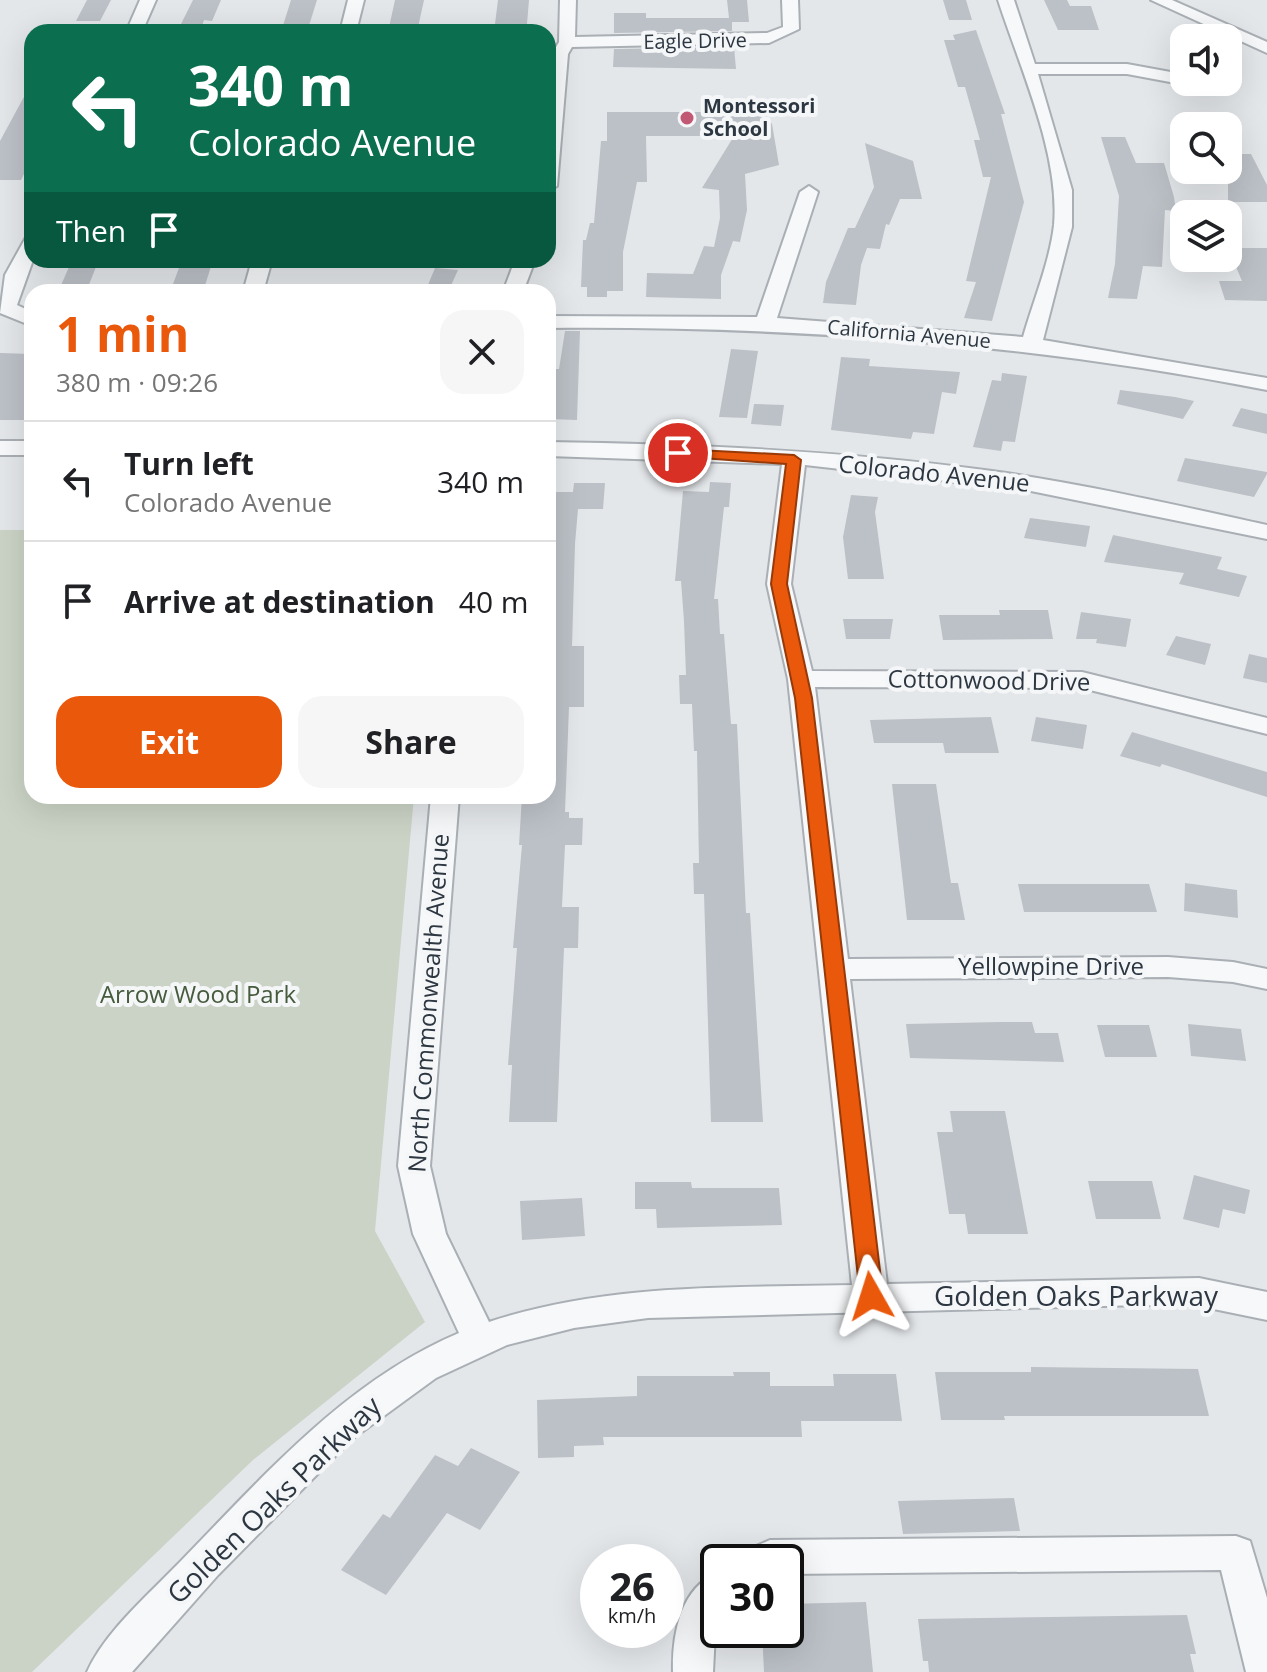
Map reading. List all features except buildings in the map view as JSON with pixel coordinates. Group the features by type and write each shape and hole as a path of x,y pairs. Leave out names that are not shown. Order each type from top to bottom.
{"street":[{"path":"138,24 148,0"},
{"path":"350,24 356,0"},
{"path":"556,98 560,54 567,42 568,0"},
{"name":"Eagle Drive","path":"567,42 769,38 791,29 790,0"},
{"path":"1006,0 1031,69 1063,190 1063,227 1031,345"},
{"path":"1159,0 1267,48"},
{"path":"1031,69 1127,69 1170,77"},
{"path":"765,325 809,192"},
{"path":"23,317 6,308 15,275 24,258"},
{"name":"California Avenue","path":"556,322 846,327 1031,345 1267,384"},
{"path":"0,448 24,448"},
{"name":"Colorado Avenue","path":"556,449 794,460 992,478 1267,532"},
{"path":"794,460 779,584 801,679 871,1296"},
{"name":"Cottonwood Drive","path":"801,679 1082,680 1145,693 1267,726"},
{"name":"North Commonwealth Avenue","path":"444,804 414,1166 415,1194 432,1242 480,1339"},
{"name":"Yellowpine Drive","path":"835,969 1168,967 1233,972 1267,979"},
{"name":"Golden Oaks Parkway","path":"107,1672 164,1606 281,1484 361,1410 405,1377 480,1339 588,1310 648,1304 871,1296 1184,1292 1241,1299 1267,1306"},
{"path":"804,1557 1236,1553 1266,1672"},
{"path":"693,1672 692,1645 700,1612"}],"green space":[{"name":"Arrow Wood Park","path":"0,530 24,530 24,804 413,804 375,1231 425,1322 253,1460 32,1672 0,1672"}],"place":[{"name":"Montessori School","path":"687,118"}],"route":[{"path":"678,453 794,460 779,584 783,613 801,679 871,1296"}]}
